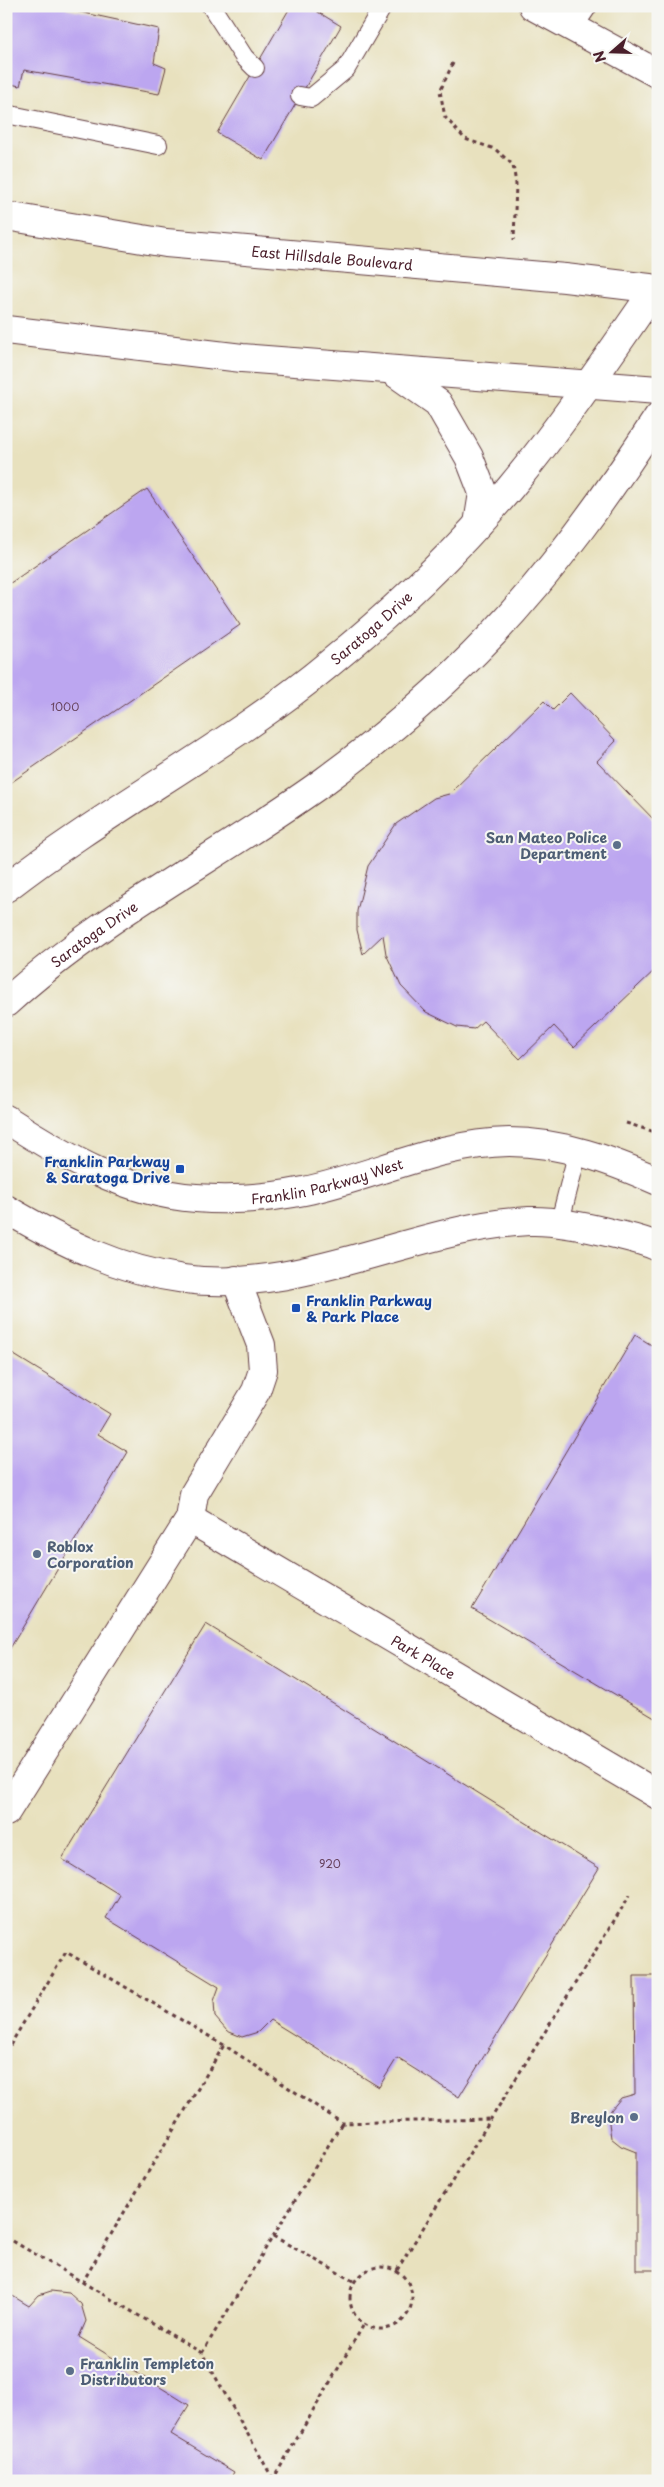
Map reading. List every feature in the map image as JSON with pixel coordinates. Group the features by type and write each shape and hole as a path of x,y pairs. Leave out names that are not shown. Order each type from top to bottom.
{"main road":[{"path":"532,6 581,17 658,74"},
{"name":"East Hillsdale Boulevard","path":"6,216 166,242 657,287"},
{"name":"Saratoga Drive","path":"6,888 99,823 274,707 330,663 388,612 478,524 510,488 589,385 657,287"},
{"path":"6,330 242,358 658,390"},
{"path":"389,369 438,403 456,434 469,457 483,493 478,524"},
{"name":"Saratoga Drive","path":"6,1003 82,941 322,782 384,734 444,683 492,636 540,581 576,535 658,417"},
{"name":"Franklin Parkway West","path":"6,1119 95,1172 145,1190 195,1198 249,1199 305,1190 419,1156 508,1142 549,1145 578,1151 628,1168 658,1181"},
{"path":"6,1209 81,1250 133,1269 185,1279 236,1280 289,1274 467,1229 530,1221 589,1227 658,1247"},
{"path":"6,1812 190,1519 194,1494 256,1391 264,1370 261,1345 236,1280"},
{"name":"Park Place","path":"190,1519 658,1795"}],"lane":[{"path":"211,6 244,58 255,68"},
{"path":"300,96 311,98 346,69 383,6"},
{"path":"6,114 158,145"},
{"path":"559,1224 578,1151"}],"path":[{"path":"453,63 440,91 445,117 465,139 495,149 513,165 516,184 514,243"},
{"path":"626,1124 658,1133"},
{"path":"397,2270 630,1895"},
{"path":"6,2052 66,1952 224,2046 342,2122 490,2119"},
{"path":"82,2283 224,2046"},
{"path":"202,2352 342,2122"},
{"path":"273,2236 354,2281"},
{"path":"6,2237 202,2352 272,2480"},
{"path":"382,2266 397,2270 410,2282 414,2299 410,2315 395,2326 379,2330 364,2326 353,2313 349,2298 354,2281 364,2271 382,2266"},
{"path":"272,2480 364,2326"}],"building":[{"path":"6,6 67,6 66,9 159,29 154,63 166,68 159,94 24,70 20,86 6,83"},
{"path":"291,6 308,6 341,26 263,160 217,133"},
{"path":"147,489 240,625 6,786 6,586"},
{"path":"570,693 616,741 597,761 658,824 658,967 574,1047 554,1026 520,1059 483,1021 474,1029 457,1027 426,1012 401,986 386,954 383,935 363,954 357,930 357,911 368,866 396,824 434,798 449,794 544,701 553,710"},
{"path":"635,1335 658,1349 658,1720 472,1609"},
{"name":"Roblox Corporation","path":"6,1350 110,1414 98,1434 128,1452 6,1655"},
{"path":"206,1624 599,1868 459,2097 397,2058 379,2087 270,2020 258,2032 242,2037 227,2031 215,2017 214,2001 219,1987 106,1918 120,1895 62,1859"},
{"name":"Breylon","path":"634,1976 658,1976 658,2270 636,2270 636,2152 621,2146 611,2138 609,2123 611,2110 621,2098 635,2094"},
{"name":"Franklin Templeton Distributors","path":"51,2291 69,2293 81,2304 86,2321 79,2337 189,2405 171,2434 234,2472 229,2481 6,2481 6,2292 29,2306 39,2295"}],"place":[{"name":"San Mateo Police Department","path":"617,845"},
{"name":"Franklin Parkway & Saratoga Drive","path":"180,1169"},
{"name":"Franklin Parkway & Park Place","path":"296,1308"},
{"name":"Roblox Corporation","path":"37,1554"},
{"name":"Breylon","path":"634,2117"},
{"name":"Franklin Templeton Distributors","path":"70,2371"}]}
